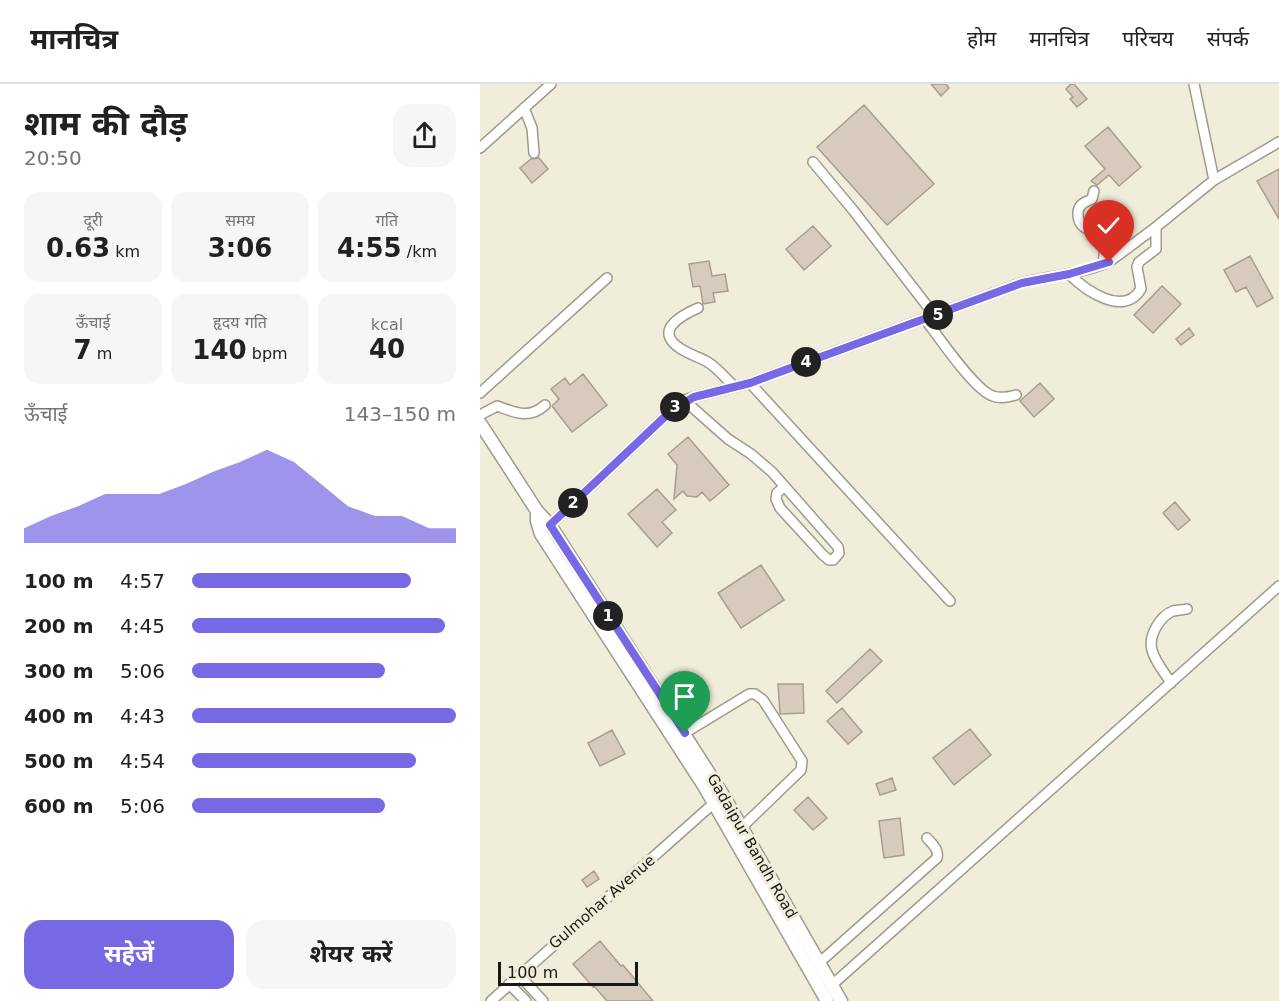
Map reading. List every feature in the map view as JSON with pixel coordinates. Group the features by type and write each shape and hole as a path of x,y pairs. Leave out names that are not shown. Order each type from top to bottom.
{"street":[{"path":"480,148 551,84"},
{"path":"1194,84 1214,180"},
{"path":"524,108 532,128 534,153"},
{"path":"550,525 684,400 750,383 1022,283 1069,274 1103,264 1156,227 1214,180 1279,142"},
{"path":"813,162 936,316"},
{"path":"1094,191 1092,199 1078,208 1078,218 1087,230 1098,234 1102,240 1103,264"},
{"path":"1069,274 1083,287 1113,301 1135,297 1141,289 1137,267 1139,262 1156,249 1156,227"},
{"path":"480,393 607,278"},
{"path":"698,308 676,319 669,331 669,337 678,348 714,366 734,387"},
{"path":"925,320 968,375 990,396 1016,395"},
{"path":"750,383 950,601"},
{"path":"684,400 728,439 764,465 784,487 838,547 839,553 833,560 823,555 780,508 776,499 777,493 784,487"},
{"path":"480,415 497,406 519,415 531,414 544,405"},
{"name":"Gadaipur Bandh Road","path":"480,423 537,511 550,525 685,733 841,1001"},
{"path":"537,511 541,534 660,715 714,803 827,1001"},
{"path":"832,985 1279,586"},
{"path":"1171,683 1154,656 1151,646 1152,638 1154,630 1165,616 1173,611 1187,609"},
{"path":"685,733 749,694 755,694 763,700 801,761 802,766 797,774 741,828"},
{"name":"Gulmohar Avenue","path":"491,1001 714,803"},
{"path":"819,962 937,858 937,852 927,838"},
{"path":"519,975 543,1001"},
{"path":"509,984 526,1001"}],"building":[{"path":"931,84 946,84 949,88 941,96"},
{"path":"1074,84 1087,99 1077,107 1070,99 1073,97 1066,89"},
{"path":"864,105 934,184 887,225 817,147"},
{"path":"1108,127 1141,167 1119,186 1109,175 1097,185 1091,181 1105,169 1085,146"},
{"path":"539,158 548,169 532,183 520,168 531,159"},
{"path":"1279,169 1279,219 1257,181"},
{"path":"813,226 831,246 804,270 786,249"},
{"path":"1250,256 1273,298 1257,307 1246,287 1236,292 1224,270"},
{"path":"709,261 712,276 725,274 728,291 713,293 715,302 703,304 700,286 693,287 689,264"},
{"path":"1162,286 1181,304 1153,333 1134,315"},
{"path":"1189,328 1194,335 1181,345 1176,339"},
{"path":"583,374 607,405 572,432 552,406 559,399 551,389 565,378 570,385"},
{"path":"1040,383 1054,399 1034,417 1020,401"},
{"path":"688,437 729,485 710,501 702,492 697,497 687,496 683,491 674,499 677,465 668,454"},
{"path":"657,489 676,510 662,522 672,533 657,547 628,514"},
{"path":"1175,502 1190,520 1178,530 1163,513"},
{"path":"761,565 784,600 741,628 718,593"},
{"path":"870,649 882,661 837,703 826,691"},
{"path":"778,684 803,684 804,713 780,714"},
{"path":"842,708 862,732 848,744 827,721"},
{"path":"970,729 991,755 954,785 933,758"},
{"path":"612,730 625,754 600,766 588,743"},
{"path":"892,778 896,790 880,795 876,784"},
{"path":"808,797 827,818 813,830 794,810"},
{"path":"900,818 904,855 884,858 879,821"},
{"path":"594,871 599,879 587,887 582,880"},
{"path":"600,941 653,1001 607,1001 593,987 573,964"}],"route":[{"path":"685,733 550,525 684,400 750,383 1022,283 1069,274 1109,262"}]}
